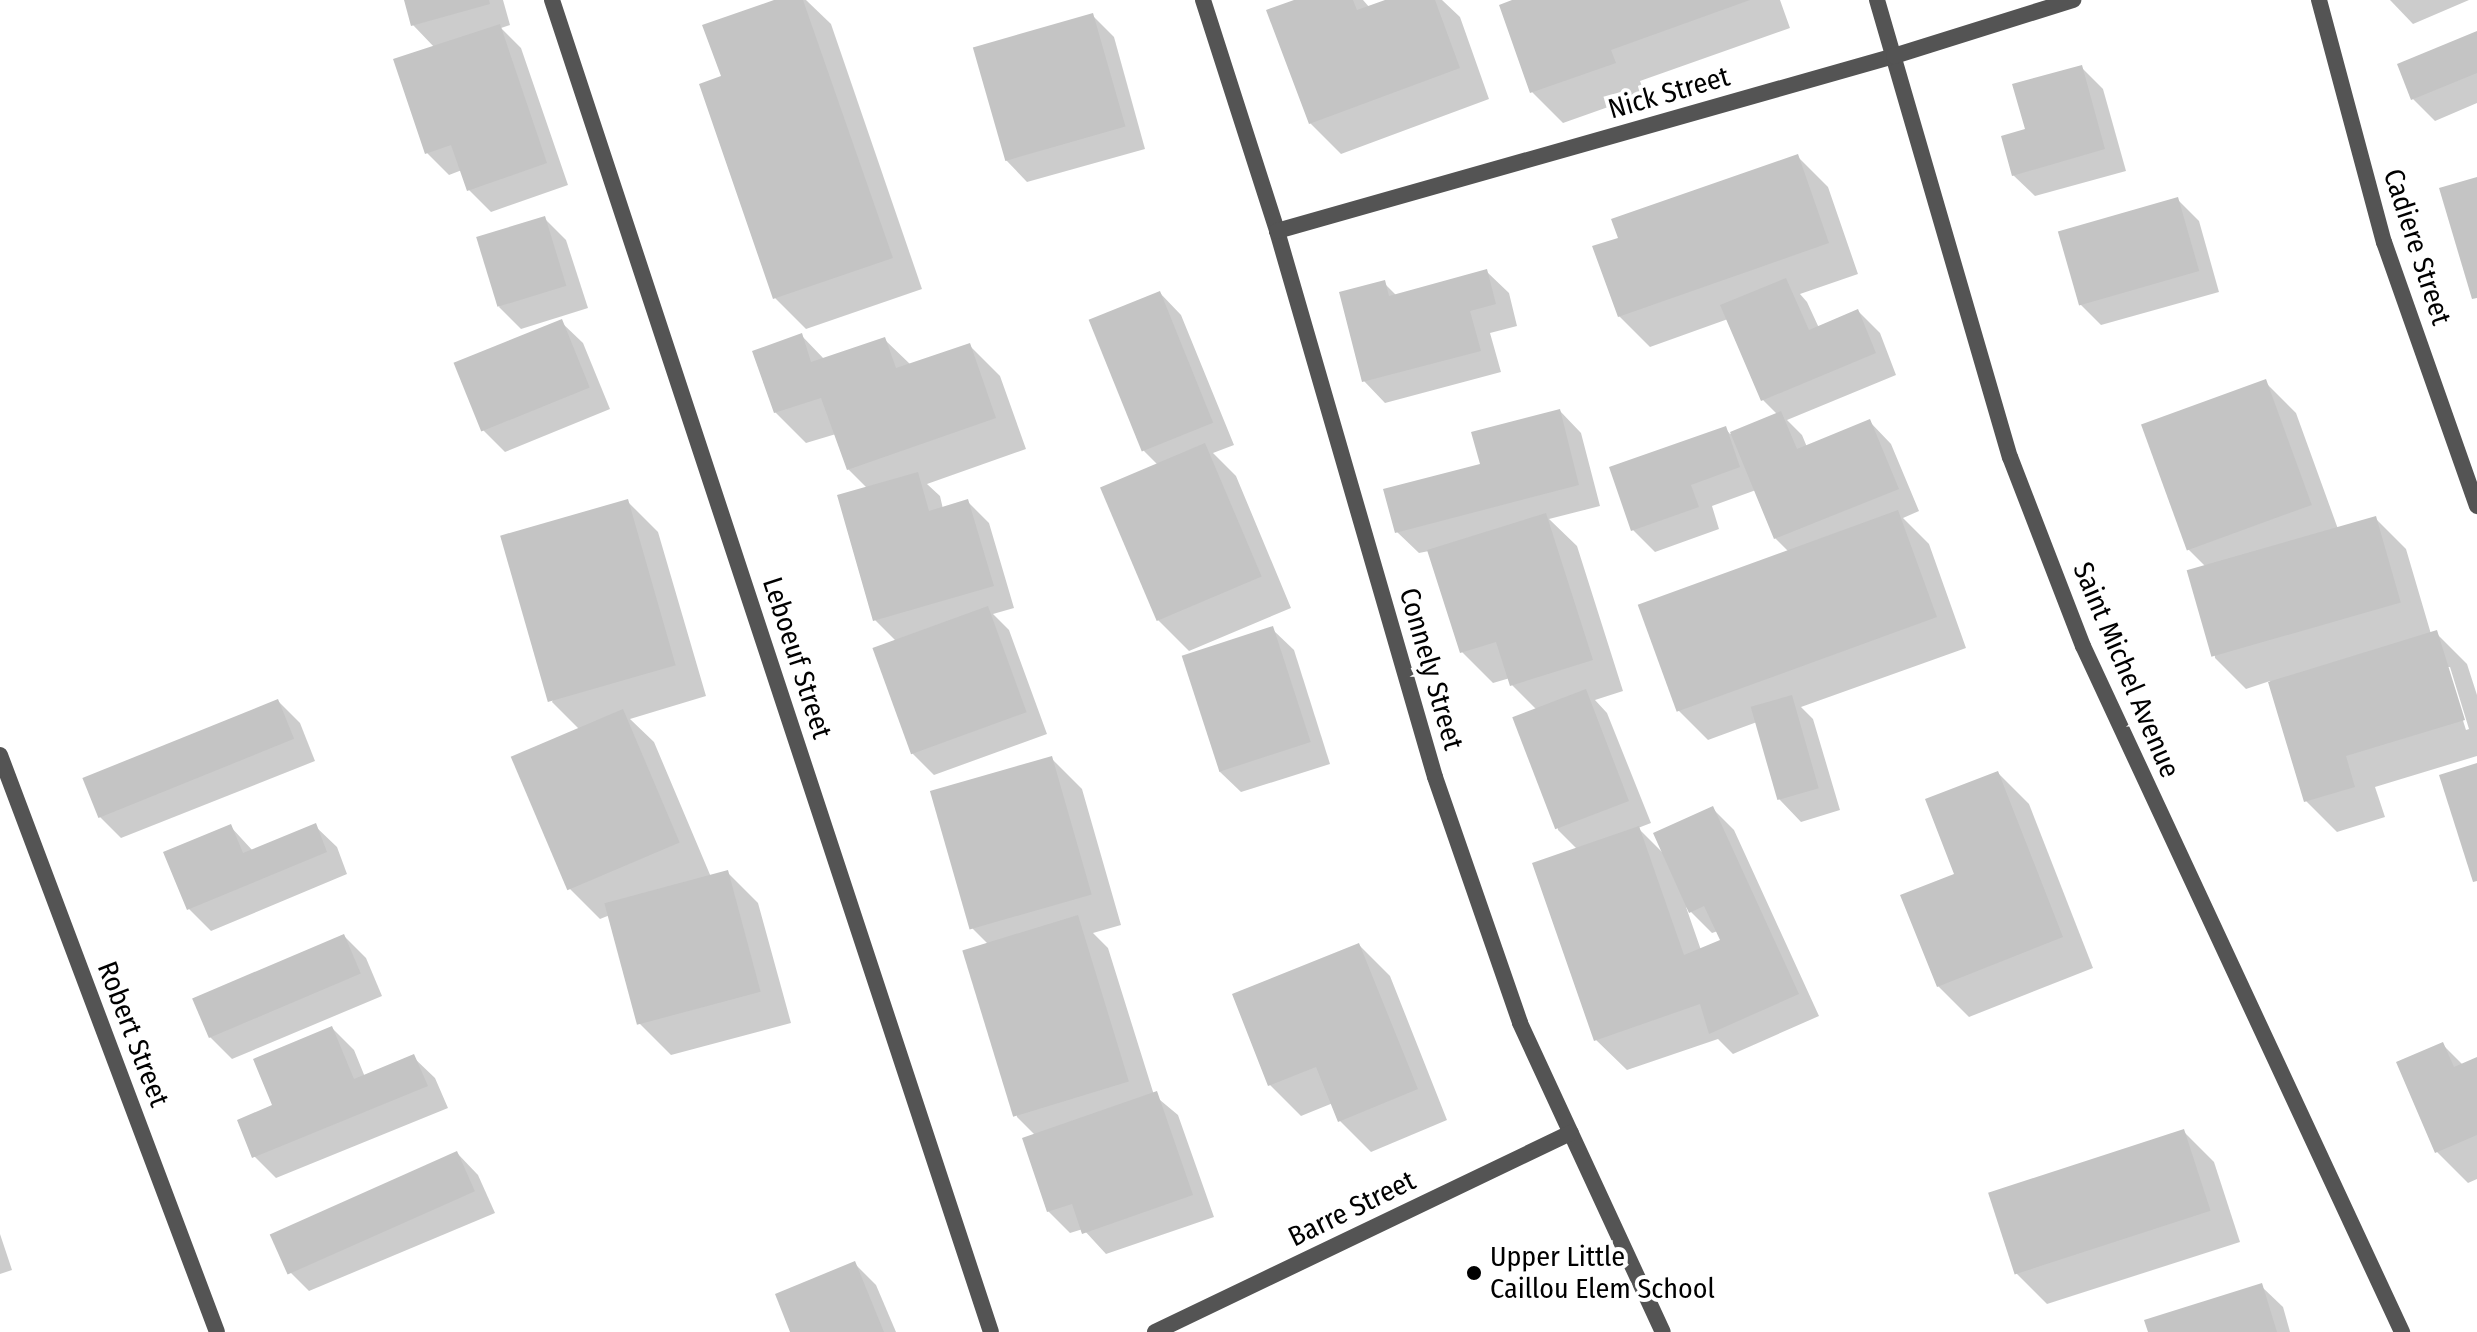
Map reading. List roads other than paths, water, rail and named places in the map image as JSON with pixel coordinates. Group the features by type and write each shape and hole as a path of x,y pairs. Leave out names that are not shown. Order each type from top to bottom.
{"street":[{"name":"Leboeuf Street","path":"552,0 991,1332"},
{"name":"Connely Street","path":"1203,0 1277,231 1435,777 1520,1023 1663,1332"},
{"name":"Saint Michel Avenue","path":"1877,0 2010,457 2083,646 2402,1332"},
{"name":"Nick Street","path":"1277,231 1894,56 2073,0"},
{"name":"Cadiere Street","path":"2319,0 2384,242 2477,506"},
{"name":"Robert Street","path":"0,755 217,1332"},
{"name":"Barre Street","path":"1155,1332 1571,1133"}],"place":[{"name":"Upper Little Caillou Elem School","path":"1474,1273"}]}
